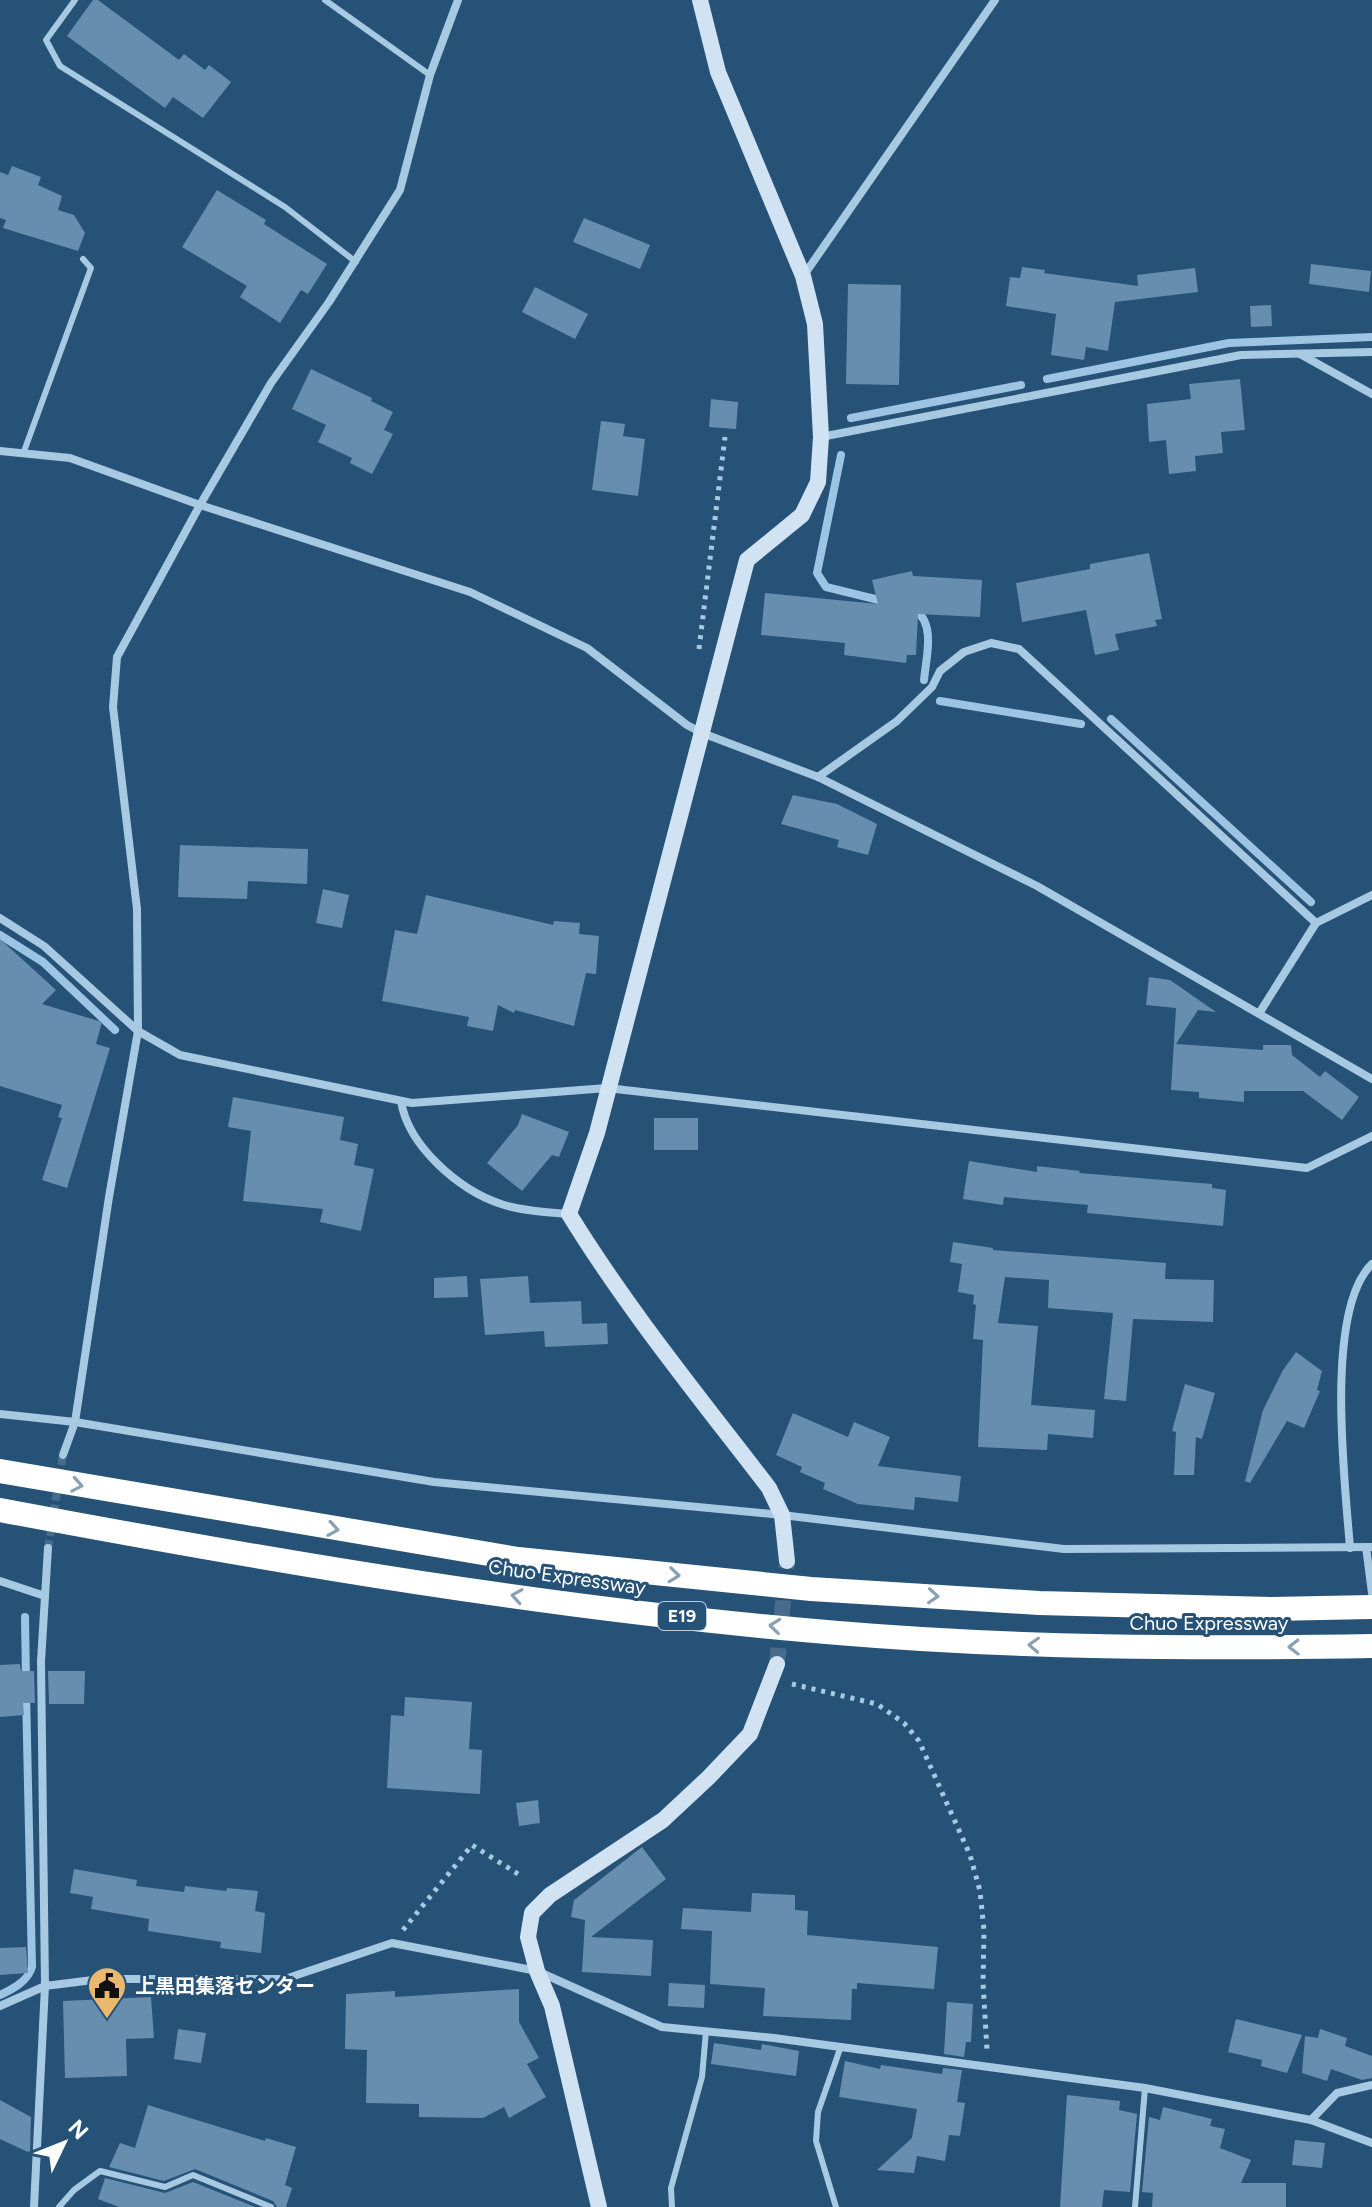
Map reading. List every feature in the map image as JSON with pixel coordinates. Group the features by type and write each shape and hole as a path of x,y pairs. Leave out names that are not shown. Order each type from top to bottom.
{"highway":[{"name":"Chuo Expressway","path":"0,1471 518,1559 765,1584 1039,1603 1271,1609 1372,1607"},
{"name":"Chuo Expressway","path":"0,1510 209,1549 567,1603 837,1633 1047,1646 1372,1646"}],"street":[{"path":"63,1455 75,1422 138,1031 137,909 113,707 117,657 271,383 356,262 400,190 430,75 458,0"},
{"path":"569,1214 597,1133 747,560 802,515 818,482 821,437 815,324 803,276 718,72 700,0"},
{"path":"803,276 995,0"},
{"path":"821,437 1241,355 1372,352"},
{"path":"1299,353 1372,394"},
{"path":"0,451 70,458 200,505 470,592 587,648 687,725 818,777 1037,886 1372,1079"},
{"path":"818,777 897,721 932,687 940,671 964,652 991,643 1019,649 1316,923"},
{"path":"1260,1012 1316,923 1372,895"},
{"path":"0,918 44,946 138,1031 180,1055 412,1103 607,1088 1307,1168 1372,1136"},
{"path":"401,1101 404,1116 425,1148 454,1177 480,1195 533,1211 569,1214"},
{"path":"569,1214 634,1311 769,1488 782,1515 787,1561"},
{"path":"1350,1548 1341,1433 1346,1324 1361,1274 1372,1264"},
{"path":"0,1414 75,1422 434,1482 782,1515 1064,1549 1369,1547 1372,1593"},
{"path":"34,2207 45,1986 41,1661 48,1548"},
{"path":"0,1581 45,1596"},
{"path":"599,2207 552,2006 537,1971 528,1937 532,1913 550,1895 663,1820 708,1778 750,1734 774,1670"},
{"path":"0,2006 45,1986 101,1979 285,1979 392,1943 537,1971 662,2027 841,2046 1145,2088 1311,2120 1372,2143"},
{"path":"1311,2120 1337,2093 1372,2085"}],"lane":[{"path":"75,0 46,40 60,66 285,207 356,262"},
{"path":"325,0 430,75"},
{"path":"23,454 91,268 83,259"},
{"path":"672,2207 671,2188 702,2077 706,2031"},
{"path":"836,2207 816,2141 818,2112 841,2046"},
{"path":"1135,2207 1145,2088"},
{"path":"59,2207 74,2190 100,2171 165,2187 193,2175 271,2207"}],"path":[{"path":"698,657 725,437"},
{"path":"774,1670 877,1704 904,1723 919,1741 970,1855 980,1891 988,2067"},
{"path":"392,1943 472,1845 518,1874"}],"building":[{"path":"93,0 98,0 179,60 184,54 205,70 209,65 231,82 203,118 173,97 165,108 67,36"},
{"path":"12,166 41,177 38,185 62,196 58,210 74,215 85,233 78,251 3,228 6,220 0,218 0,172 8,175"},
{"path":"217,190 266,220 264,224 327,264 308,294 301,290 280,323 240,297 247,286 182,247"},
{"path":"584,218 650,245 640,269 573,242"},
{"path":"1311,264 1371,271 1369,292 1309,284"},
{"path":"1022,267 1138,286 1137,275 1195,268 1198,292 1115,302 1108,351 1086,347 1084,360 1051,355 1056,314 1006,306 1010,277 1020,278"},
{"path":"848,284 901,285 899,385 846,384"},
{"path":"535,287 588,314 575,339 522,312"},
{"path":"1271,305 1272,326 1251,327 1250,306"},
{"path":"311,369 372,398 371,401 393,412 384,430 393,434 372,474 350,463 352,458 318,442 326,425 292,409"},
{"path":"1240,379 1245,430 1221,432 1223,453 1195,456 1196,471 1169,474 1166,440 1149,442 1147,404 1191,399 1189,384"},
{"path":"711,399 738,402 736,429 709,427"},
{"path":"601,421 625,424 623,436 645,439 638,496 592,490"},
{"path":"1149,553 1162,619 1155,620 1157,626 1115,634 1119,650 1095,655 1086,610 1022,622 1016,583 1090,569 1090,564"},
{"path":"912,571 913,576 982,580 980,617 918,614 916,655 907,655 906,663 844,655 845,643 761,635 765,593 878,604 872,580"},
{"path":"793,795 837,804 877,824 868,855 837,847 839,840 781,824"},
{"path":"180,845 308,849 307,884 248,881 247,899 178,897"},
{"path":"323,889 349,895 342,928 316,923"},
{"path":"426,895 553,925 554,921 580,923 579,934 599,936 596,974 586,973 574,1026 515,1010 514,1013 498,1005 493,1031 467,1026 469,1017 382,1001 395,930 417,934"},
{"path":"0,939 56,990 42,1004 102,1022 96,1044 110,1048 67,1188 42,1180 62,1118 58,1117 62,1105 0,1086"},
{"path":"1149,977 1170,980 1216,1012 1198,1010 1176,1044 1263,1050 1263,1045 1291,1045 1292,1055 1320,1077 1325,1071 1359,1097 1342,1120 1303,1091 1244,1091 1244,1102 1199,1098 1199,1092 1171,1090 1176,1008 1146,1005"},
{"path":"233,1097 344,1117 340,1140 358,1144 354,1165 374,1169 361,1231 320,1222 323,1209 243,1201 251,1131 228,1127"},
{"path":"522,1114 569,1132 559,1157 552,1155 522,1191 487,1163 518,1125"},
{"path":"654,1118 698,1118 698,1150 654,1150"},
{"path":"969,1161 1037,1172 1037,1166 1079,1173 1212,1184 1212,1188 1226,1190 1223,1226 1087,1213 1088,1205 1004,1197 1003,1205 963,1199"},
{"path":"953,1242 993,1250 1166,1263 1165,1279 1214,1280 1213,1322 1133,1319 1126,1401 1104,1399 1113,1313 1048,1308 1049,1280 1005,1277 998,1323 1038,1326 1031,1405 1095,1410 1093,1438 1048,1434 1047,1450 978,1447 983,1340 973,1339 974,1295 958,1292 962,1264 950,1262"},
{"path":"467,1276 468,1297 434,1298 434,1278"},
{"path":"528,1276 530,1303 581,1301 582,1324 607,1323 608,1344 545,1347 544,1331 485,1335 480,1279"},
{"path":"1296,1352 1322,1371 1317,1390 1320,1391 1304,1428 1287,1421 1250,1483 1245,1481 1263,1410"},
{"path":"1185,1384 1215,1393 1202,1439 1196,1437 1194,1475 1174,1475 1176,1432 1172,1431"},
{"path":"793,1413 848,1437 854,1422 890,1437 878,1466 961,1476 958,1502 915,1497 914,1510 858,1504 823,1489 825,1483 800,1472 802,1467 776,1455"},
{"path":"20,1664 21,1671 34,1671 35,1703 23,1703 24,1715 0,1717 0,1665"},
{"path":"48,1671 85,1671 84,1704 49,1704"},
{"path":"405,1697 472,1702 469,1749 482,1750 480,1794 387,1788 391,1715 404,1716"},
{"path":"538,1800 540,1823 519,1826 516,1803"},
{"path":"642,1847 666,1879 591,1937 653,1940 651,1976 582,1972 585,1920 571,1917 574,1900"},
{"path":"74,1869 137,1880 136,1886 184,1892 185,1886 258,1891 255,1911 265,1913 261,1953 220,1948 221,1942 148,1931 149,1919 91,1909 93,1897 70,1893"},
{"path":"752,1893 795,1895 795,1910 808,1911 807,1935 938,1947 934,1989 857,1983 857,1989 852,1989 851,2020 763,2016 765,1988 710,1984 712,1931 681,1929 683,1908 751,1912"},
{"path":"26,1947 28,1973 0,1975 0,1948"},
{"path":"669,1983 705,1985 704,2008 668,2006"},
{"path":"519,1989 519,2022 539,2058 527,2064 546,2097 509,2118 504,2107 483,2118 419,2117 419,2104 366,2103 367,2050 345,2049 346,1994 395,1991 395,1997"},
{"name":"上黒田集落センター","path":"151,1997 154,2038 126,2039 127,2076 65,2078 63,2001"},
{"path":"947,2002 973,2004 971,2042 966,2042 964,2057 944,2054"},
{"path":"1236,2019 1302,2035 1287,2073 1261,2066 1262,2060 1228,2052"},
{"path":"178,2029 206,2033 201,2063 174,2059"},
{"path":"1320,2029 1347,2038 1345,2046 1372,2056 1372,2078 1362,2080 1331,2069 1327,2081 1302,2073 1305,2036 1318,2038"},
{"path":"714,2043 761,2050 762,2044 799,2051 796,2076 711,2064"},
{"path":"845,2061 880,2069 881,2065 942,2074 943,2068 962,2070 957,2102 965,2103 960,2136 949,2135 945,2161 917,2156 914,2173 877,2170 912,2138 917,2109 839,2097"},
{"path":"1067,2095 1120,2101 1119,2110 1137,2114 1130,2192 1104,2190 1102,2207 1060,2207"},
{"path":"0,2100 31,2117 30,2153 0,2139"},
{"path":"148,2105 265,2141 266,2138 296,2147 285,2185 292,2188 286,2207 277,2207 273,2201 195,2169 164,2181 109,2167 120,2143 135,2148"},
{"path":"1163,2107 1212,2119 1210,2126 1225,2129 1220,2148 1251,2160 1241,2183 1286,2183 1286,2207 1152,2207 1153,2193 1142,2192 1149,2117 1160,2120"},
{"path":"1295,2140 1325,2143 1322,2168 1292,2165"},
{"path":"105,2178 165,2193 193,2182 255,2207 119,2207 98,2199"}],"waterway":[{"path":"1047,379 1229,343 1372,337"},
{"path":"851,418 1021,385"},
{"path":"841,455 817,573 826,587 887,602"},
{"path":"915,610 928,632 924,680"},
{"path":"940,701 1081,724"},
{"path":"1111,719 1311,902"},
{"path":"0,935 43,962 115,1030"},
{"path":"25,1617 26,1680"},
{"path":"0,1995 24,1980 32,1967 26,1693"}],"tunnel":[{"path":"48,1548 63,1455"},
{"path":"777,1664 787,1561"}],"place":[{"name":"上黒田集落センター","path":"107,2020"}]}
